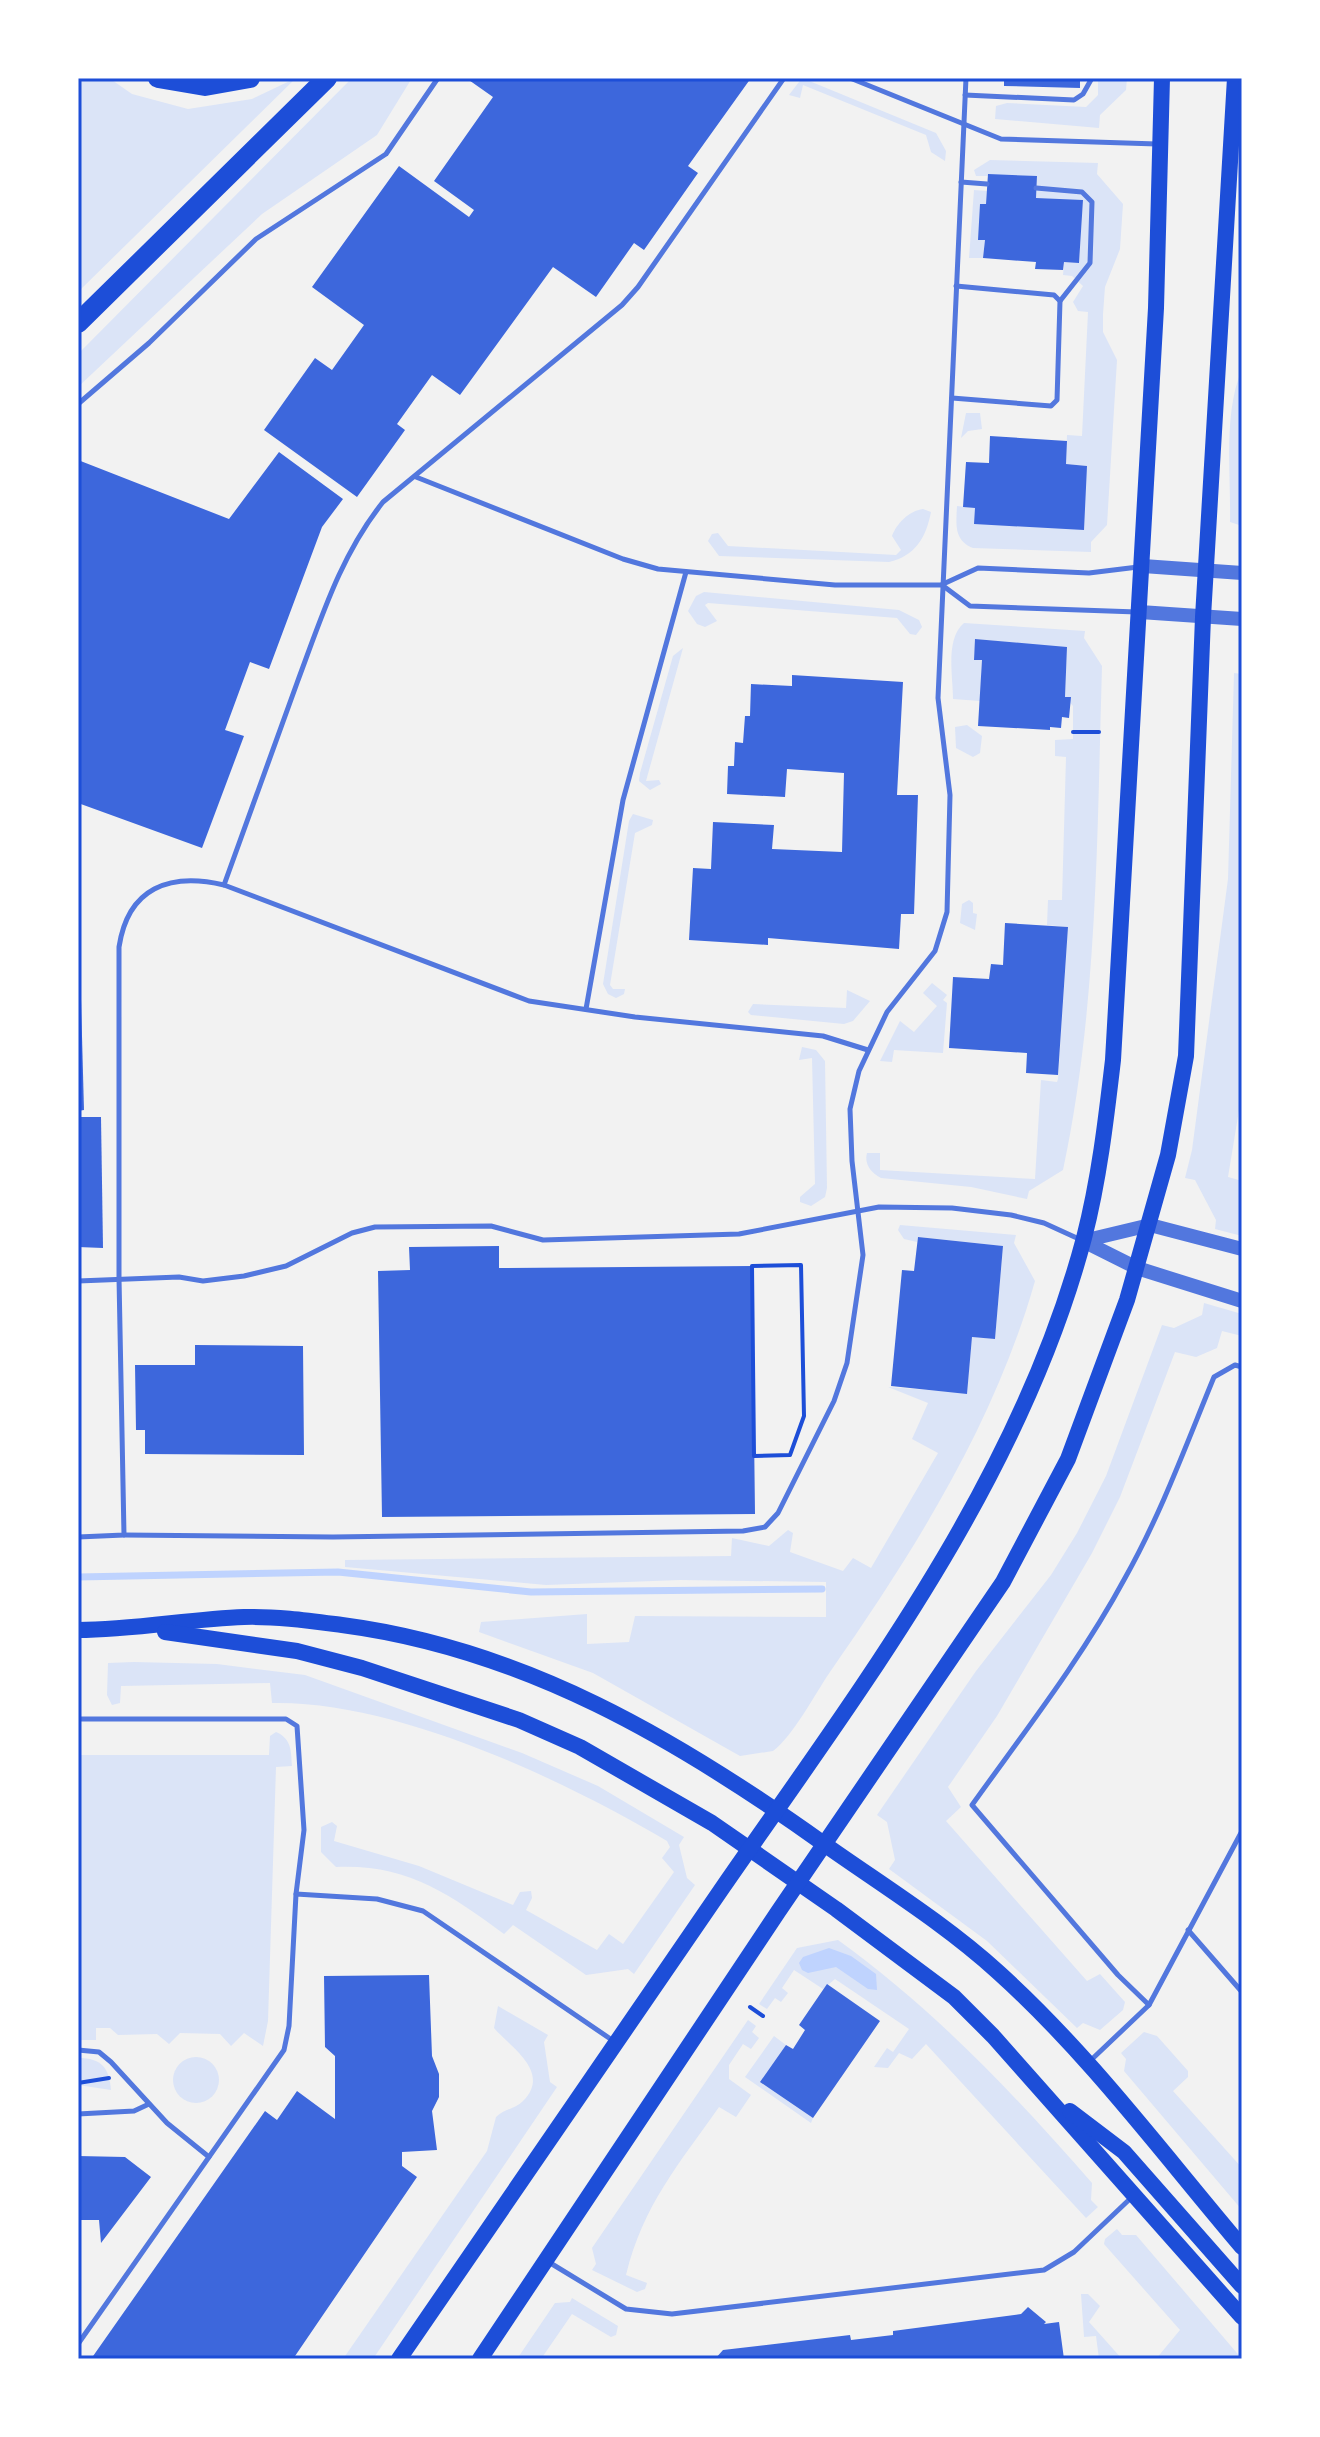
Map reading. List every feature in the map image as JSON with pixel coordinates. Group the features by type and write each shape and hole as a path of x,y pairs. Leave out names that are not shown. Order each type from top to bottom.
{"highway":[{"path":"158,78 205,86 250,78"},
{"path":"78,323 327,78"}],"main road":[{"path":"399,2359 885,1652 969,1511 1034,1378 1083,1241 1096,1184 1113,1060 1156,308 1162,78"},
{"path":"480,2359 1003,1582 1068,1459 1095,1392 1137,1268 1168,1155 1186,1056 1203,617 1235,78"},
{"path":"78,1630 139,1629 262,1618 341,1625 412,1637 545,1678 662,1736 778,1810 925,1914 997,1971 1088,2063 1242,2247"},
{"path":"139,1629 297,1651 362,1668 519,1720 580,1747 647,1783 750,1850 954,1997 1135,2194 1242,2317"},
{"path":"1040,2089 1124,2152 1242,2286"}],"street":[{"path":"1143,566 1242,573"},
{"path":"1140,612 1242,619"},
{"path":"1083,1241 1150,1225 1242,1249"},
{"path":"1083,1241 1137,1268 1242,1301"}],"lane":[{"path":"78,404 149,343 256,239 386,154 438,78"},
{"path":"224,885 346,555 383,502 622,305 638,287 784,78"},
{"path":"850,78 1001,139 1159,144"},
{"path":"78,1537 743,1531 765,1527 778,1513 834,1401 847,1363 863,1255 852,1161 850,1109 868,1050 887,1012 935,951 947,912 950,795 937,704 966,78"},
{"path":"965,95 1074,100 1083,94 1092,78"},
{"path":"961,182 987,184"},
{"path":"952,398 1051,406 1057,400 1060,301 1090,263 1092,202 1082,192 1036,188"},
{"path":"956,286 1054,295 1060,301"},
{"path":"416,477 623,559 686,572 835,585 941,585 978,568 1089,573 1143,566"},
{"path":"586,1009 623,800 686,572"},
{"path":"941,585 970,606 1140,612"},
{"path":"124,1535 119,1278 119,947 129,909 154,888 195,878 224,885 529,1001 823,1036 868,1050"},
{"path":"78,1281 119,1278 203,1281 244,1276 286,1266 352,1233 375,1227 491,1226 543,1240 739,1234 879,1207 952,1208 1011,1215 1044,1223 1083,1241"},
{"path":"1149,2005 1118,1975 972,1805 1090,1638 1125,1578 1158,1515 1214,1377 1235,1365 1242,1367"},
{"path":"78,1719 286,1719 297,1726 304,1830 296,1894 289,2026 284,2050 78,2344"},
{"path":"1088,2063 1149,2005 1242,1831"},
{"path":"296,1894 377,1899 423,1911 616,2043"},
{"path":"1188,1930 1242,1992"},
{"path":"78,2050 99,2052 149,2104 209,2157"},
{"path":"78,2114 134,2111 149,2104"},
{"path":"546,2261 629,2310 672,2314 761,2304 1044,2270 1074,2252 1135,2194"}],"path":[{"path":"1073,732 1099,732"},
{"path":"801,1265 804,1416 790,1455 754,1456 752,1266 801,1265"},
{"path":"750,2007 763,2016"}],"shaded area":[{"path":"78,78 109,78 132,94 188,109 252,99 296,78 78,292"},
{"path":"352,78 412,78 377,135 262,214 78,387 78,354"},
{"path":"802,78 936,133 946,151 945,161 931,152 926,135 803,85 800,98 789,95"},
{"path":"1098,78 1127,78 1126,90 1100,115 1099,128 995,119 996,106 1007,103 1086,107 1098,95"},
{"path":"990,160 1098,163 1097,174 1123,204 1120,249 1105,287 1103,314 1103,332 1117,360 1107,525 1091,542 1091,552 973,548 959,536 957,506 975,508 1087,466 1066,464 1067,435 1082,436 1088,312 1078,311 1073,302 1083,286 1072,276 1063,275 1064,262 1079,262 1083,201 1036,198 1037,176 976,176 974,170"},
{"path":"974,190 987,191 986,204 980,204 979,240 985,240 983,258 969,258"},
{"path":"1242,369 1242,526 1230,522 1229,464 1232,405"},
{"path":"966,413 980,413 982,429 968,431 961,438"},
{"path":"923,509 931,512 922,538 906,555 889,562 719,556 708,541 712,534 718,533 728,546 896,555 901,550 892,536 894,531 908,515"},
{"path":"704,592 899,610 919,620 922,627 916,635 910,634 897,618 708,603 705,605 717,621 705,627 697,624 688,611 696,596"},
{"path":"964,623 1085,631 1084,638 1102,666 1094,919 1075,1108 1063,1170 1029,1191 1027,1199 971,1187 881,1178 867,1164 867,1153 880,1153 880,1170 1035,1179 1041,1080 1057,1082 1058,1079 1068,927 1047,925 1048,900 1062,900 1066,757 1055,756 1055,740 1073,739 1073,706 1065,697 1067,648 976,639 974,659 982,660 980,701 953,699 952,648 954,638"},
{"path":"683,648 646,781 659,780 661,784 650,790 639,781 640,773 673,656"},
{"path":"1234,673 1242,674 1242,1092 1228,1177 1242,1181 1242,1236 1215,1229 1216,1220 1195,1180 1185,1178 1192,1150 1228,879"},
{"path":"967,725 982,736 980,753 973,757 956,748 955,727"},
{"path":"633,814 653,820 652,825 635,833 610,985 613,989 625,989 624,994 616,998 608,994 603,984 629,821"},
{"path":"969,900 973,903 973,913 977,914 975,930 960,923 962,904"},
{"path":"932,983 947,995 943,1000 947,1003 943,1053 894,1050 892,1062 880,1061 900,1021 914,1032 937,1006 923,993"},
{"path":"847,990 870,1001 853,1021 844,1024 751,1015 748,1012 753,1004 846,1008"},
{"path":"802,1047 816,1050 825,1061 827,1188 825,1197 811,1206 800,1202 800,1197 815,1184 812,1058 799,1060"},
{"path":"900,1225 1016,1235 1014,1243 1035,1281 997,1386 949,1485 892,1580 803,1714 773,1751 740,1756 593,1673 479,1632 481,1622 587,1614 587,1644 629,1642 635,1616 826,1617 826,1582 680,1580 546,1585 345,1567 345,1560 731,1556 732,1538 769,1546 788,1530 793,1533 790,1552 843,1571 853,1558 871,1568 938,1453 912,1439 928,1403 888,1387 967,1393 972,1337 995,1339 1003,1246 918,1237 917,1242 904,1239 898,1230"},
{"path":"1204,1303 1242,1314 1242,1336 1222,1331 1217,1348 1196,1357 1175,1352 1120,1497 1092,1553 997,1716 948,1787 961,1807 946,1821 1087,1981 1100,1974 1125,2002 1123,2010 1100,2030 1083,2023 1077,2028 987,1941 889,1869 895,1860 887,1822 877,1815 976,1671 1051,1575 1077,1533 1106,1476 1162,1325 1174,1328 1202,1315"},
{"path":"108,1663 217,1664 305,1675 522,1753 598,1786 684,1837 679,1845 687,1878 695,1885 634,1974 628,1969 586,1975 513,1925 504,1934 426,1884 384,1870 336,1867 321,1852 321,1827 332,1822 337,1826 334,1841 419,1866 513,1905 520,1892 531,1891 532,1898 526,1910 597,1950 609,1934 623,1944 674,1872 662,1858 670,1847 667,1841 528,1769 423,1729 320,1706 272,1703 270,1683 121,1686 120,1703 112,1705 107,1695"},
{"path":"276,1732 288,1742 292,1766 276,1767 268,2021 263,2046 244,2033 231,2046 220,2034 180,2033 169,2044 157,2034 118,2035 110,2028 96,2028 96,2040 78,2040 78,1755 269,1755 270,1736"},
{"path":"838,1940 908,1995 1003,2085 1092,2183 1091,2200 1098,2207 1086,2218 926,2044 912,2059 899,2053 888,2068 874,2067 887,2048 893,2052 909,2029 835,1979 823,1989 794,1970 782,1988 788,1993 781,2002 775,1998 767,2009 759,2004 797,1948"},
{"path":"498,2006 548,2035 544,2042 550,2082 557,2087 373,2359 343,2359 487,2151 496,2117 520,2104 531,2090 531,2070 494,2028"},
{"path":"748,2020 756,2026 752,2032 759,2038 751,2049 743,2044 729,2065 729,2079 751,2095 736,2117 719,2107 652,2206 626,2275 647,2283 645,2289 637,2292 592,2270 596,2264 592,2248"},
{"path":"1144,2032 1157,2036 1188,2071 1188,2077 1173,2091 1242,2168 1242,2210 1124,2071 1126,2059 1121,2053"},
{"path":"774,2036 786,2045 761,2082 813,2118 811,2123 745,2077"},
{"path":"196,2057 212,2064 219,2080 212,2096 196,2103 180,2096 173,2080 180,2064"},
{"path":"78,2058 93,2060 103,2066 111,2090 78,2085"},
{"path":"1117,2229 1122,2235 1136,2235 1242,2359 1156,2359 1180,2330 1104,2244 1105,2239"},
{"path":"1081,2294 1088,2294 1100,2306 1089,2322 1122,2359 1099,2359 1096,2336 1084,2337"},
{"path":"572,2298 618,2326 616,2335 611,2337 572,2314 541,2359 517,2359 555,2303 570,2302"}],"water":[{"path":"829,1948 851,1956 876,1974 877,1990 868,1989 836,1967 808,1973 802,1970 799,1963 803,1957"}],"building":[{"path":"466,78 751,78 688,166 698,173 644,250 634,243 596,297 553,267 460,395 432,375 397,424 405,430 357,497 264,430 315,358 332,370 364,325 312,287 399,166 469,217 474,210 434,181 493,97"},
{"path":"1004,78 1080,78 1080,88 1004,86"},
{"path":"988,174 1037,176 1036,198 1083,200 1079,263 1064,262 1063,270 1035,269 1036,262 983,258 985,240 978,240 980,204 986,204"},
{"path":"990,436 1067,441 1066,464 1087,466 1084,530 974,524 975,508 963,507 966,462 989,463"},
{"path":"279,452 343,499 322,527 269,669 250,662 225,730 244,736 202,848 78,803 78,460 229,519"},
{"path":"975,639 1067,647 1065,697 1071,697 1069,718 1062,717 1061,728 978,726 982,660 974,660"},
{"path":"792,675 903,682 897,795 918,795 914,914 901,914 899,949 768,938 768,945 689,940 693,868 711,869 713,822 774,825 772,849 842,852 844,773 787,769 785,797 727,794 728,766 734,766 735,742 743,743 745,716 750,716 751,684 792,686"},
{"path":"1005,923 1068,927 1058,1075 1026,1073 1027,1053 949,1048 953,977 989,979 991,964 1003,965"},
{"path":"78,999 81,999 84,1110 78,1111"},
{"path":"78,1117 101,1117 103,1248 78,1247"},
{"path":"918,1237 1003,1246 995,1339 972,1337 967,1394 891,1386 902,1270 914,1271"},
{"path":"499,1246 499,1268 752,1266 755,1514 382,1517 378,1271 410,1270 409,1247"},
{"path":"195,1345 303,1346 304,1455 145,1454 145,1430 136,1430 135,1365 195,1365"},
{"path":"429,1975 432,2056 439,2074 439,2097 432,2111 437,2150 402,2152 402,2166 417,2177 293,2359 91,2359 265,2111 277,2120 297,2091 335,2119 335,2056 325,2047 324,1976"},
{"path":"827,1984 880,2021 813,2118 760,2082 786,2045 793,2049 805,2030 799,2025"},
{"path":"78,2156 125,2157 151,2177 101,2243 99,2220 78,2220"},
{"path":"1028,2307 1046,2322 1044,2324 1059,2322 1064,2359 715,2359 723,2350 850,2335 851,2340 893,2335 893,2331 1021,2314"}],"waterway":[{"path":"78,1577 338,1572 531,1592 822,1589"}]}
